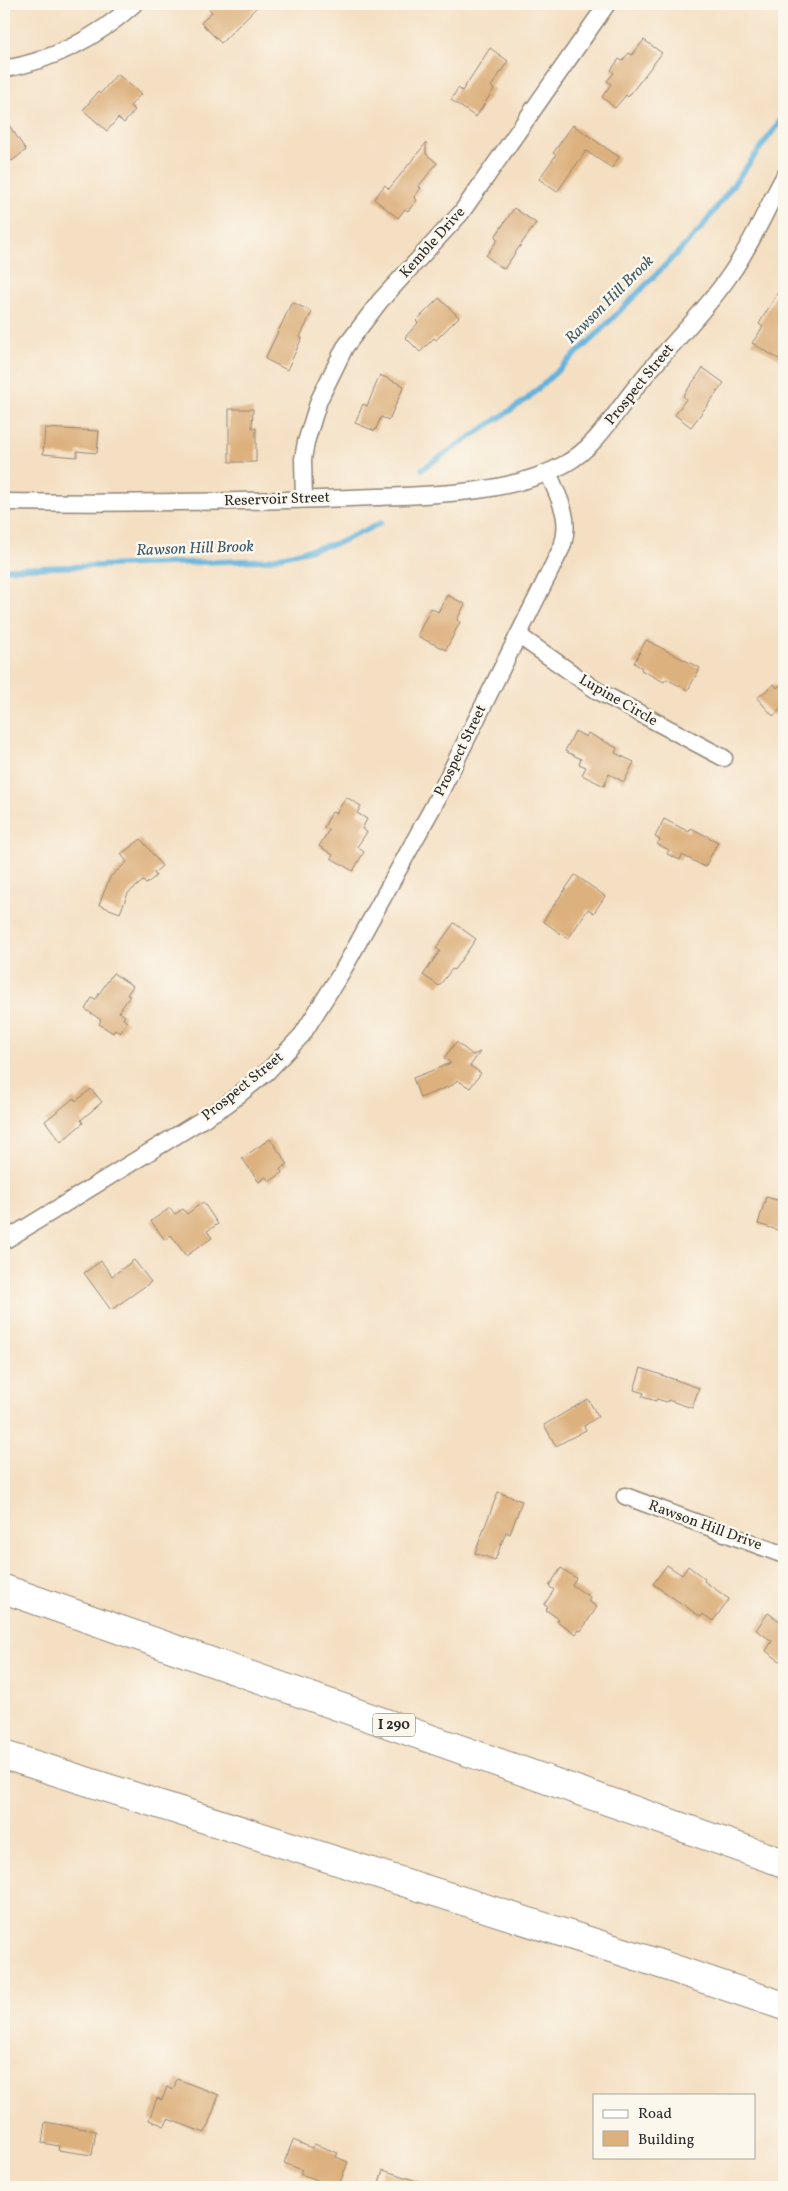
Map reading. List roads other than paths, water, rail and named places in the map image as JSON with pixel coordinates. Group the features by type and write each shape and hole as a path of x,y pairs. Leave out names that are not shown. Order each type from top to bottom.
{"highway":[{"name":"I 290","path":"4,1589 784,1863"},
{"path":"4,1754 639,1957 784,2006"}],"street":[{"path":"4,70 45,59 72,47 98,32 134,4"},
{"name":"Kemble Drive","path":"304,500 303,459 306,442 319,400 345,347 380,301 462,213 607,4"},
{"name":"Prospect Street","path":"4,1241 226,1105 267,1072 302,1035 343,970 434,805 566,535 566,517 548,472 567,463 597,438 638,384 717,293 744,254 784,177"},
{"name":"Reservoir Street","path":"4,502 304,500 472,490 511,484 548,472"},
{"name":"Lupine Circle","path":"518,635 596,690 724,758"},
{"name":"Rawson Hill Drive","path":"625,1496 784,1555"}],"waterway":[{"name":"Rawson Hill Brook","path":"422,469 526,400 594,337 700,230 784,116"},
{"name":"Rawson Hill Brook","path":"4,569 267,560 338,543 381,523"}]}
